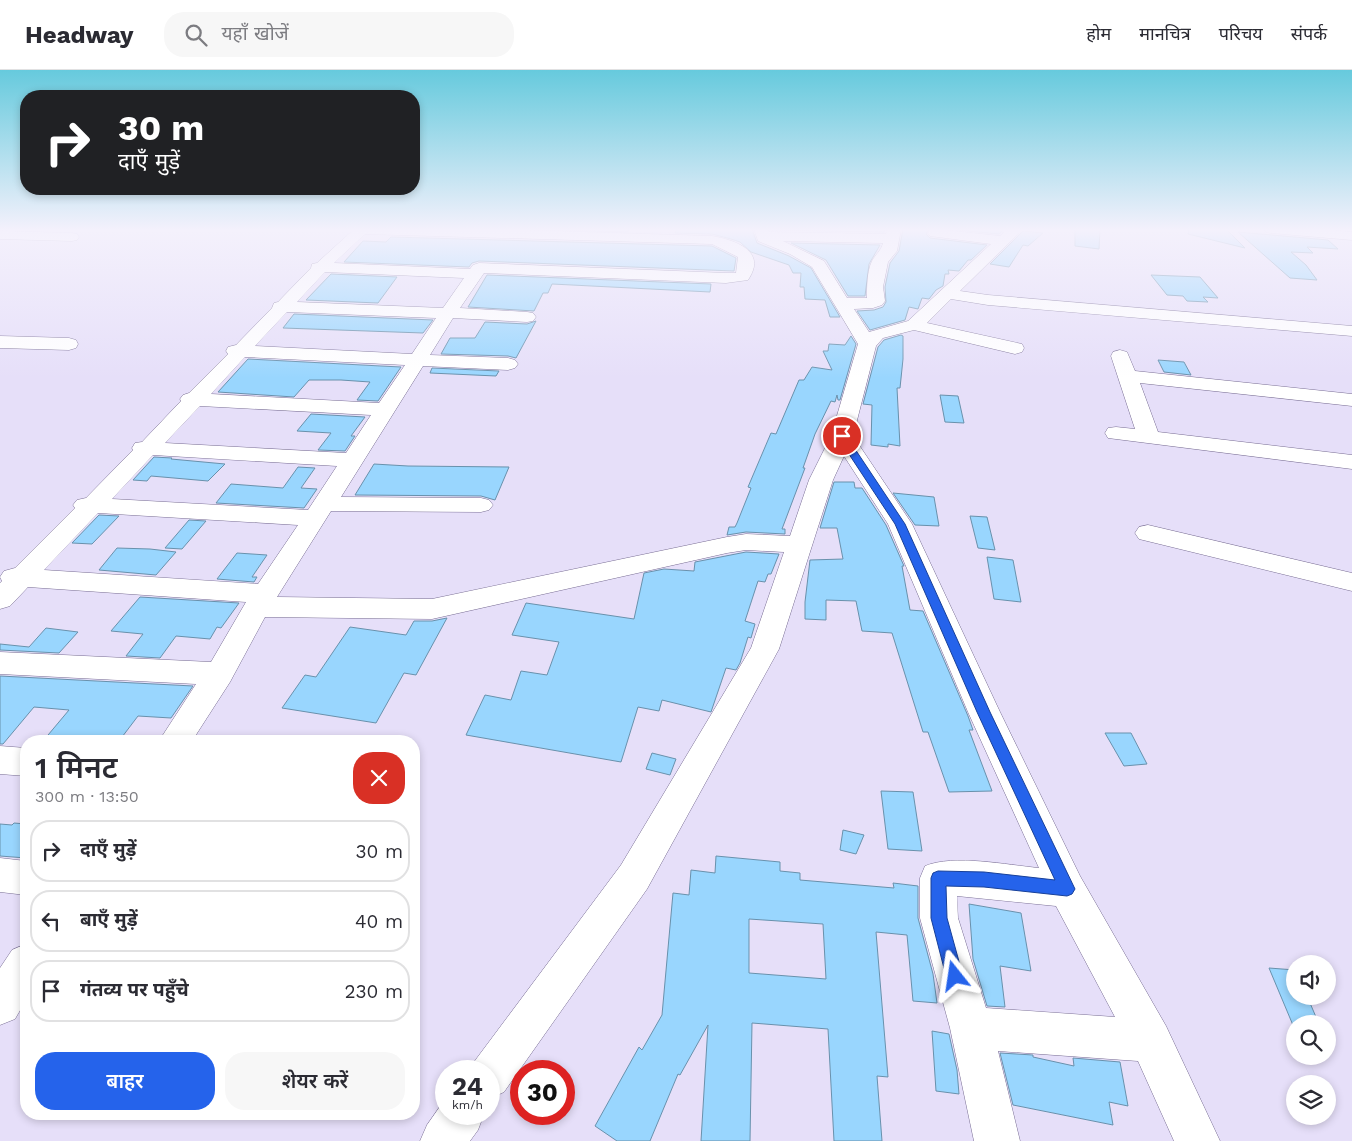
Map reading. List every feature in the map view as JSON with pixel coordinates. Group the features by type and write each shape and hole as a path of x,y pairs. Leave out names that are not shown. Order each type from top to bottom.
{"street":[{"path":"8,586 146,448 308,279"},
{"path":"179,735 219,674 261,600 471,279"},
{"path":"827,279 867,344"},
{"path":"842,303 867,304 876,302 874,288 876,279"},
{"path":"914,325 964,279"},
{"path":"948,294 988,300 1352,331"},
{"path":"282,307 527,317"},
{"path":"500,1062 634,877 765,649 822,480 842,436 867,344 877,334 914,325 1015,348"},
{"path":"0,342 69,344"},
{"path":"238,352 508,364"},
{"path":"1149,437 1123,366 1352,400"},
{"path":"192,399 385,410"},
{"path":"1116,433 1352,462"},
{"path":"842,436 900,524 984,712 1067,889 1151,1041 1197,1141"},
{"path":"146,448 353,460"},
{"path":"88,505 319,511 481,504"},
{"path":"1148,533 1352,582"},
{"path":"8,586 432,609 727,545 746,542 799,545"},
{"path":"0,663 219,674"},
{"path":"0,760 20,762"},
{"path":"0,875 20,877"},
{"path":"997,1141 971,1028 939,918 938,878 984,880 1067,889"},
{"path":"0,1004 20,973"},
{"path":"971,1028 1151,1041"},
{"path":"443,1141 454,1125"}],"building":[{"path":"326,279 396,279 378,303 306,300"},
{"path":"485,279 586,279 711,284 710,292 552,284 548,293 543,293 534,311 468,307"},
{"path":"801,279 817,279 840,317 830,317 825,300 805,299 804,287 800,287"},
{"path":"838,279 867,279 865,296 848,296"},
{"path":"887,279 944,279 943,286 936,290 929,299 922,298 918,309 909,307 905,320 870,330 857,311 874,310 883,307 886,302"},
{"path":"1154,279 1202,279 1218,298 1203,297 1208,302 1187,301 1183,296 1167,295"},
{"path":"294,314 433,320 423,333 283,328"},
{"path":"536,321 516,358 508,356 441,354 450,338 475,338 485,322 527,324"},
{"path":"851,336 856,344 840,400 838,400 837,395 835,402 831,401 815,434 803,468 805,468 782,529 785,529 785,534 746,532 727,535 729,527 735,527 737,523 751,488 748,487 771,433 776,434 799,380 804,380 812,367 832,370 823,351 828,351 829,344 845,345"},
{"path":"903,336 903,359 900,388 897,388 900,446 888,444 888,447 871,445 872,405 863,404 878,347 884,340"},
{"path":"248,359 401,367 378,401 357,400 370,382 341,380 309,380 294,397 218,392"},
{"path":"1158,360 1184,362 1191,375 1164,372"},
{"path":"432,368 499,371 496,376 430,373"},
{"path":"940,395 958,396 964,423 945,422"},
{"path":"311,414 365,417 351,436 355,436 345,451 318,450 331,433 297,431"},
{"path":"154,457 225,464 208,481 151,476 147,481 133,480"},
{"path":"374,464 509,467 495,500 481,496 355,495"},
{"path":"298,467 315,468 301,488 317,489 304,508 216,503 231,484 283,488"},
{"path":"834,482 854,482 855,488 862,488 886,525 904,566 902,566 910,610 923,611 968,716 973,730 969,730 992,791 949,792 928,732 923,732 892,633 862,631 856,601 826,600 826,620 805,619 810,560 843,559 837,528 820,528"},
{"path":"893,493 934,497 939,526 915,525"},
{"path":"99,515 119,516 92,544 72,543"},
{"path":"970,516 987,517 995,550 978,548"},
{"path":"189,520 206,521 182,549 165,548"},
{"path":"117,548 176,552 156,575 99,570"},
{"path":"746,552 779,554 771,574 768,574 765,582 758,581 745,621 755,624 751,638 748,637 736,670 726,668 711,712 662,700 659,711 638,707 621,762 466,735 485,695 511,700 521,671 547,675 559,642 512,635 526,603 634,619 644,573 664,569 694,571 695,562"},
{"path":"237,553 267,555 252,577 257,577 254,582 217,579"},
{"path":"987,557 1013,560 1021,602 994,599"},
{"path":"140,597 239,603 221,628 217,627 210,639 176,636 160,658 126,656 143,634 111,631"},
{"path":"447,618 416,675 404,673 376,723 282,708 305,675 316,677 350,627 406,635 414,621 432,621"},
{"path":"46,628 78,632 59,653 0,650 0,644 29,647"},
{"path":"0,676 193,686 171,718 138,716 124,735 48,735 69,710 34,707 3,744 0,744"},
{"path":"1105,733 1131,733 1147,764 1124,766"},
{"path":"652,753 676,759 670,775 646,769"},
{"path":"881,791 913,792 922,851 888,849"},
{"path":"14,823 20,824 20,858 0,856 0,824 12,825"},
{"path":"843,830 864,835 856,854 840,850"},
{"path":"716,856 780,862 780,871 800,873 800,880 894,888 893,883 918,886 918,918 933,974 937,1003 913,1001 907,935 876,932 888,1077 877,1076 882,1141 834,1141 828,1029 752,1023 750,1141 701,1141 708,1025 680,1075 678,1074 650,1141 617,1141 595,1126 639,1047 642,1050 662,1015 673,893 689,895 691,870 715,873","holes":["749,919 823,924 826,979 749,973"]},
{"path":"969,904 1021,913 1031,971 1000,966 1005,1007 987,1006 973,959"},
{"path":"1269,968 1286,969 1286,1005 1311,1005 1315,1015 1289,1015"},
{"path":"932,1031 949,1034 957,1070 959,1094 936,1091"},
{"path":"1000,1053 1033,1055 1033,1057 1074,1066 1073,1058 1120,1062 1128,1106 1109,1102 1113,1125 1013,1105"}],"route":[{"path":"842,436 900,524 984,712 1067,889 984,880 938,878 939,918 955,976"}]}
